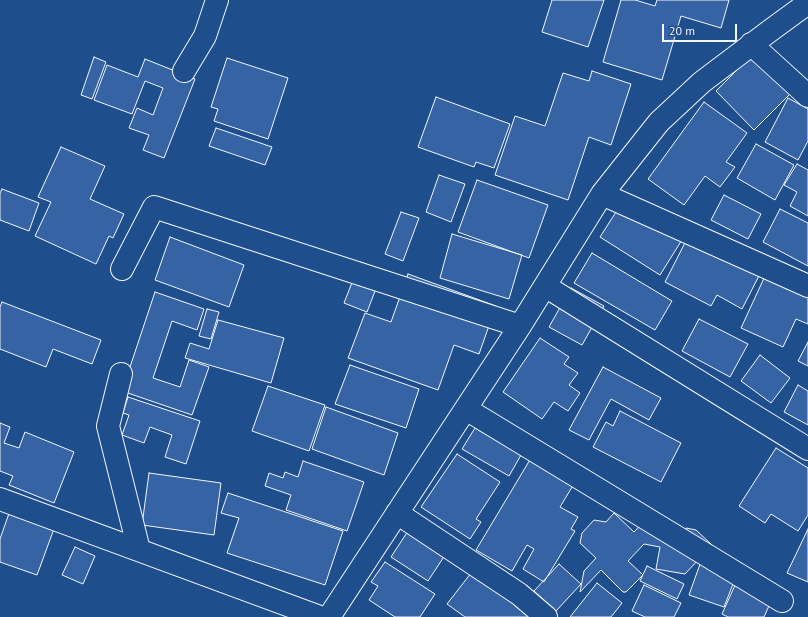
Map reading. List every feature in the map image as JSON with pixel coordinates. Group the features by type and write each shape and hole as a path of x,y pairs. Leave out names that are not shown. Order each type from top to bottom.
{"street":[{"path":"184,71 205,36 216,0"},
{"path":"329,617 520,326 602,194 659,122 702,82 808,2"},
{"path":"751,44 808,96"},
{"path":"602,194 808,286"},
{"path":"122,269 154,207 520,326"},
{"path":"545,286 808,449"},
{"path":"121,374 108,426 139,550"},
{"path":"466,409 782,601"},
{"path":"0,499 320,617"},
{"path":"397,513 519,594 546,617"}],"building":[{"path":"552,0 604,0 588,47 542,32"},
{"path":"621,0 635,0 655,6 657,0 729,0 721,28 681,16 662,80 603,62"},
{"path":"752,55 791,93 754,130 716,91"},
{"path":"94,57 106,62 92,99 81,95"},
{"path":"227,58 288,78 268,139 214,121 218,109 211,107"},
{"path":"145,59 195,79 164,158 143,150 149,135 129,128 137,108 153,115 163,88 145,81 132,114 94,100 107,65 138,77"},
{"path":"592,71 631,84 611,145 589,137 568,200 495,175 515,116 545,126 563,73 589,81"},
{"path":"436,97 510,124 494,168 476,162 474,167 418,147"},
{"path":"788,98 808,109 808,141 798,160 765,142"},
{"path":"704,102 747,133 726,162 735,167 720,187 705,176 684,205 648,179"},
{"path":"216,128 272,147 265,165 209,146"},
{"path":"756,144 794,165 775,200 737,178"},
{"path":"61,147 105,166 90,199 124,214 113,238 109,236 96,264 35,236 51,202 38,197"},
{"path":"797,164 808,170 808,216 790,206 797,192 784,185"},
{"path":"439,175 465,184 451,222 426,212"},
{"path":"477,180 548,205 529,258 458,232"},
{"path":"2,189 39,203 29,231 0,220 0,193"},
{"path":"724,195 761,214 748,239 711,220"},
{"path":"625,198 685,235 660,275 600,237"},
{"path":"780,209 808,223 808,266 763,242"},
{"path":"401,212 419,218 403,261 385,254"},
{"path":"693,227 765,264 742,309 717,295 711,306 665,282"},
{"path":"452,234 522,255 509,299 440,278"},
{"path":"170,237 244,265 229,307 155,280"},
{"path":"592,253 672,301 655,330 574,283"},
{"path":"360,262 383,270 367,312 344,303"},
{"path":"771,263 808,280 808,324 796,319 783,347 741,328"},
{"path":"408,274 496,306 479,354 454,345 438,390 348,358 365,313 391,322"},
{"path":"571,288 604,306 582,345 549,327"},
{"path":"155,292 204,309 197,330 172,321 153,378 180,387 189,360 209,367 192,415 122,391"},
{"path":"2,302 101,340 92,364 53,349 46,367 0,349 0,307"},
{"path":"207,309 219,312 211,339 199,336"},
{"path":"699,319 748,344 730,377 682,351"},
{"path":"218,320 284,338 271,383 185,358 190,343 209,349"},
{"path":"540,338 569,357 564,364 578,373 569,385 580,393 568,411 554,402 542,419 503,392"},
{"path":"808,342 808,366 798,361"},
{"path":"760,355 790,378 771,403 741,381"},
{"path":"350,365 419,389 406,428 335,404"},
{"path":"603,367 661,398 649,420 611,399 589,440 569,430"},
{"path":"798,385 808,391 808,425 784,412"},
{"path":"268,386 325,405 309,451 252,431"},
{"path":"128,397 200,421 186,464 165,457 172,435 150,427 144,443 122,435 129,415 123,413"},
{"path":"326,407 398,433 384,475 312,449"},
{"path":"620,411 681,443 661,482 593,447 606,422 613,426"},
{"path":"0,423 10,427 4,443 19,448 25,432 74,452 54,503 9,485 13,476 0,471"},
{"path":"475,428 521,455 509,476 462,449"},
{"path":"540,443 583,469 560,507 578,517 571,529 575,531 544,582 523,569 534,549 527,545 512,571 476,550"},
{"path":"776,448 808,468 808,515 798,531 771,514 765,523 739,506"},
{"path":"457,454 500,482 476,519 481,522 470,539 421,507"},
{"path":"303,461 364,482 347,531 286,510 291,495 265,486 269,473 283,478 285,472 298,477"},
{"path":"149,473 221,483 214,535 142,525"},
{"path":"228,493 343,531 325,585 227,553 239,518 221,513"},
{"path":"13,502 58,518 37,575 0,562 0,539"},
{"path":"614,513 634,532 651,514 677,536 686,528 696,530 712,545 685,574 656,569 660,547 644,544 628,561 643,575 626,592 623,592 601,570 580,592 584,571 596,558 580,543 582,533 594,520 606,522"},
{"path":"412,525 449,549 428,581 391,557"},
{"path":"808,529 808,582 787,573"},
{"path":"75,547 95,556 83,584 62,575"},
{"path":"704,553 740,566 724,607 689,595"},
{"path":"385,562 435,594 420,617 395,617 369,600 378,586 371,582"},
{"path":"559,564 581,584 556,611 534,591"},
{"path":"647,566 684,584 677,599 640,581"},
{"path":"475,568 531,617 465,617 447,604"},
{"path":"597,583 622,603 611,617 570,617"},
{"path":"736,583 772,599 764,617 728,617 722,614"},
{"path":"644,585 681,603 674,617 645,617 632,611"}]}
